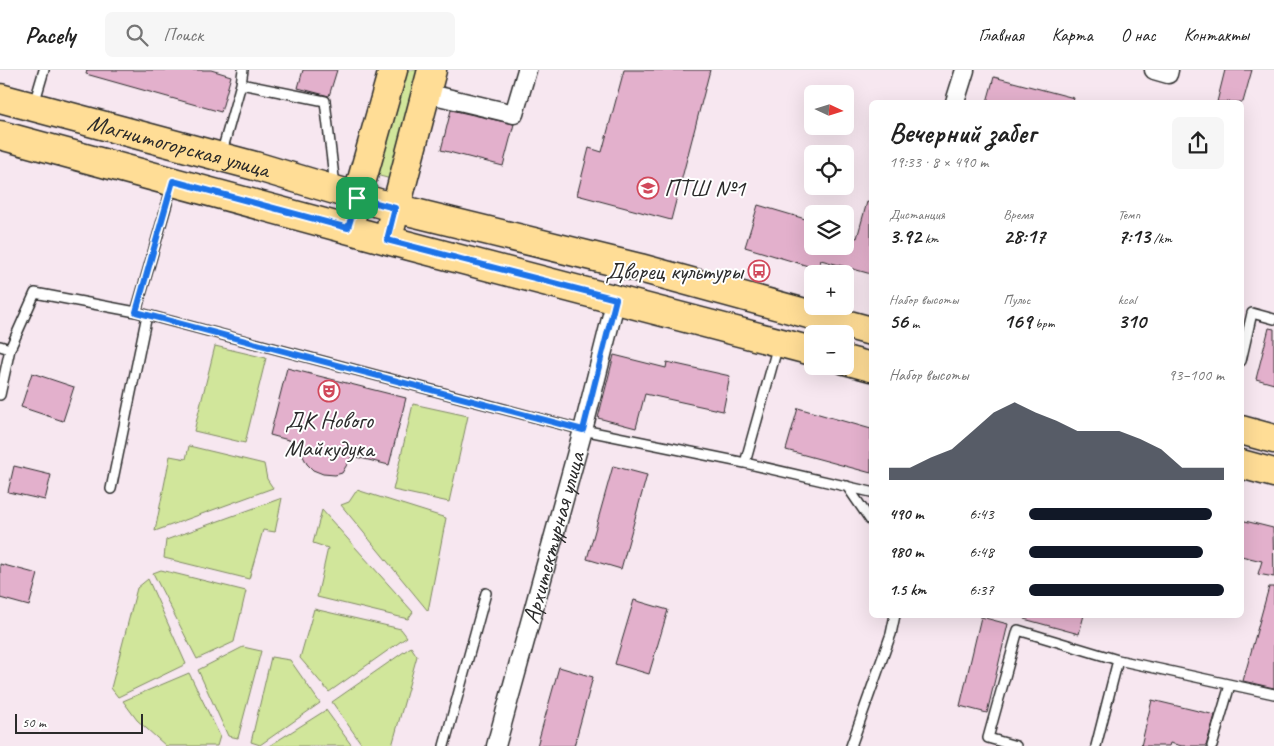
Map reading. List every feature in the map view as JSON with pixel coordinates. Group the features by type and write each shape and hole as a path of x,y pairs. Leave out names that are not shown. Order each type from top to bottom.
{"main road":[{"path":"348,228 347,195 393,70"},
{"path":"387,240 429,82"},
{"name":"Магнитогорская улица","path":"0,98 220,157 395,208 640,268 869,330"},
{"name":"Магнитогорская улица","path":"0,135 387,240 804,349"},
{"path":"854,362 869,366"},
{"path":"1244,431 1274,439"},
{"path":"1244,465 1274,473"}],"street":[{"path":"429,82 514,114 527,70"},
{"path":"956,100 965,70"},
{"path":"1154,70 1168,74 1169,70"},
{"name":"Архитектурная улица","path":"496,746 583,430 616,299"}],"lane":[{"path":"33,107 44,70"},
{"path":"220,157 241,84 243,70"},
{"path":"241,84 325,101 347,195"},
{"path":"136,312 173,181"},
{"path":"0,395 10,349 35,293 136,312 583,430 745,463 869,492"},
{"path":"1244,348 1252,314 1274,319"},
{"path":"111,489 147,315"},
{"path":"745,463 778,342"},
{"path":"0,346 10,349"},
{"path":"847,486 869,518"},
{"path":"444,746 486,594"},
{"path":"851,746 891,634 894,618"},
{"path":"1016,746 988,738 1018,630 1118,660 1274,694"},
{"path":"1096,746 1118,660"},
{"path":"1212,746 1230,685"}],"green space":[{"path":"400,70 425,70 395,180 372,174"},
{"path":"215,346 266,358 245,443 194,431"},
{"path":"413,404 468,416 449,502 393,490"},
{"path":"189,446 264,464 267,479 273,488 155,531 170,456 186,459"},
{"path":"357,490 446,518 428,611 341,505 349,502"},
{"path":"282,498 275,532 263,530 249,579 164,558 166,540"},
{"path":"322,510 413,612 408,619 317,597 328,548 313,543"},
{"path":"161,570 246,591 234,642 197,659 153,573"},
{"path":"148,579 186,664 118,697 111,688 137,588"},
{"path":"314,609 401,629 407,637 329,692 300,658"},
{"path":"243,647 261,651 238,738 228,736 198,670"},
{"path":"411,647 417,656 392,746 363,746 332,702"},
{"path":"271,657 290,660 320,703 260,745 251,742"},
{"path":"189,673 220,736 217,746 166,746 137,720 123,701"},
{"path":"326,710 352,746 269,746"}],"building":[{"path":"87,70 211,70 231,76 221,112 86,74"},
{"path":"303,70 337,70 329,96 298,88"},
{"path":"624,70 710,70 671,220 577,195 589,148 602,152"},
{"path":"1225,70 1252,70 1244,100 1218,100"},
{"path":"994,77 1074,98 1074,100 988,100"},
{"path":"451,110 514,124 503,166 441,150"},
{"path":"867,202 869,202 869,273 854,269 854,265 839,265 821,260 819,265 805,265 745,247 758,205 804,219 804,255 854,255 854,237 857,238"},
{"path":"1269,328 1274,329 1274,384 1256,379"},
{"path":"614,355 666,368 667,362 730,376 723,411 645,394 636,428 598,418"},
{"path":"287,368 406,398 389,465 352,456 342,473 335,475 323,474 313,470 307,464 303,456 303,444 270,435"},
{"path":"32,373 74,387 63,421 21,407"},
{"path":"798,408 869,428 869,472 786,450"},
{"path":"14,466 51,475 45,500 8,492"},
{"path":"613,466 647,475 621,569 587,559"},
{"path":"1244,521 1273,528 1274,577 1258,574 1262,561 1244,557"},
{"path":"0,564 38,574 29,606 0,598"},
{"path":"1269,587 1274,587 1274,688 1243,681"},
{"path":"634,600 668,610 649,674 615,664"},
{"path":"981,618 1008,624 987,713 960,706"},
{"path":"1024,618 1083,618 1079,634"},
{"path":"559,667 593,677 574,746 537,746"},
{"path":"1152,700 1215,715 1206,746 1182,746 1170,743 1169,746 1141,746"}],"place":[{"name":"ПТШ №1","path":"648,188"},
{"name":"Дворец культуры","path":"759,271"},
{"name":"ДК Нового Майкудука","path":"329,391"}],"route":[{"path":"173,181 348,228 357,198 395,208 387,240 616,299 583,430 136,312 173,181"}]}
